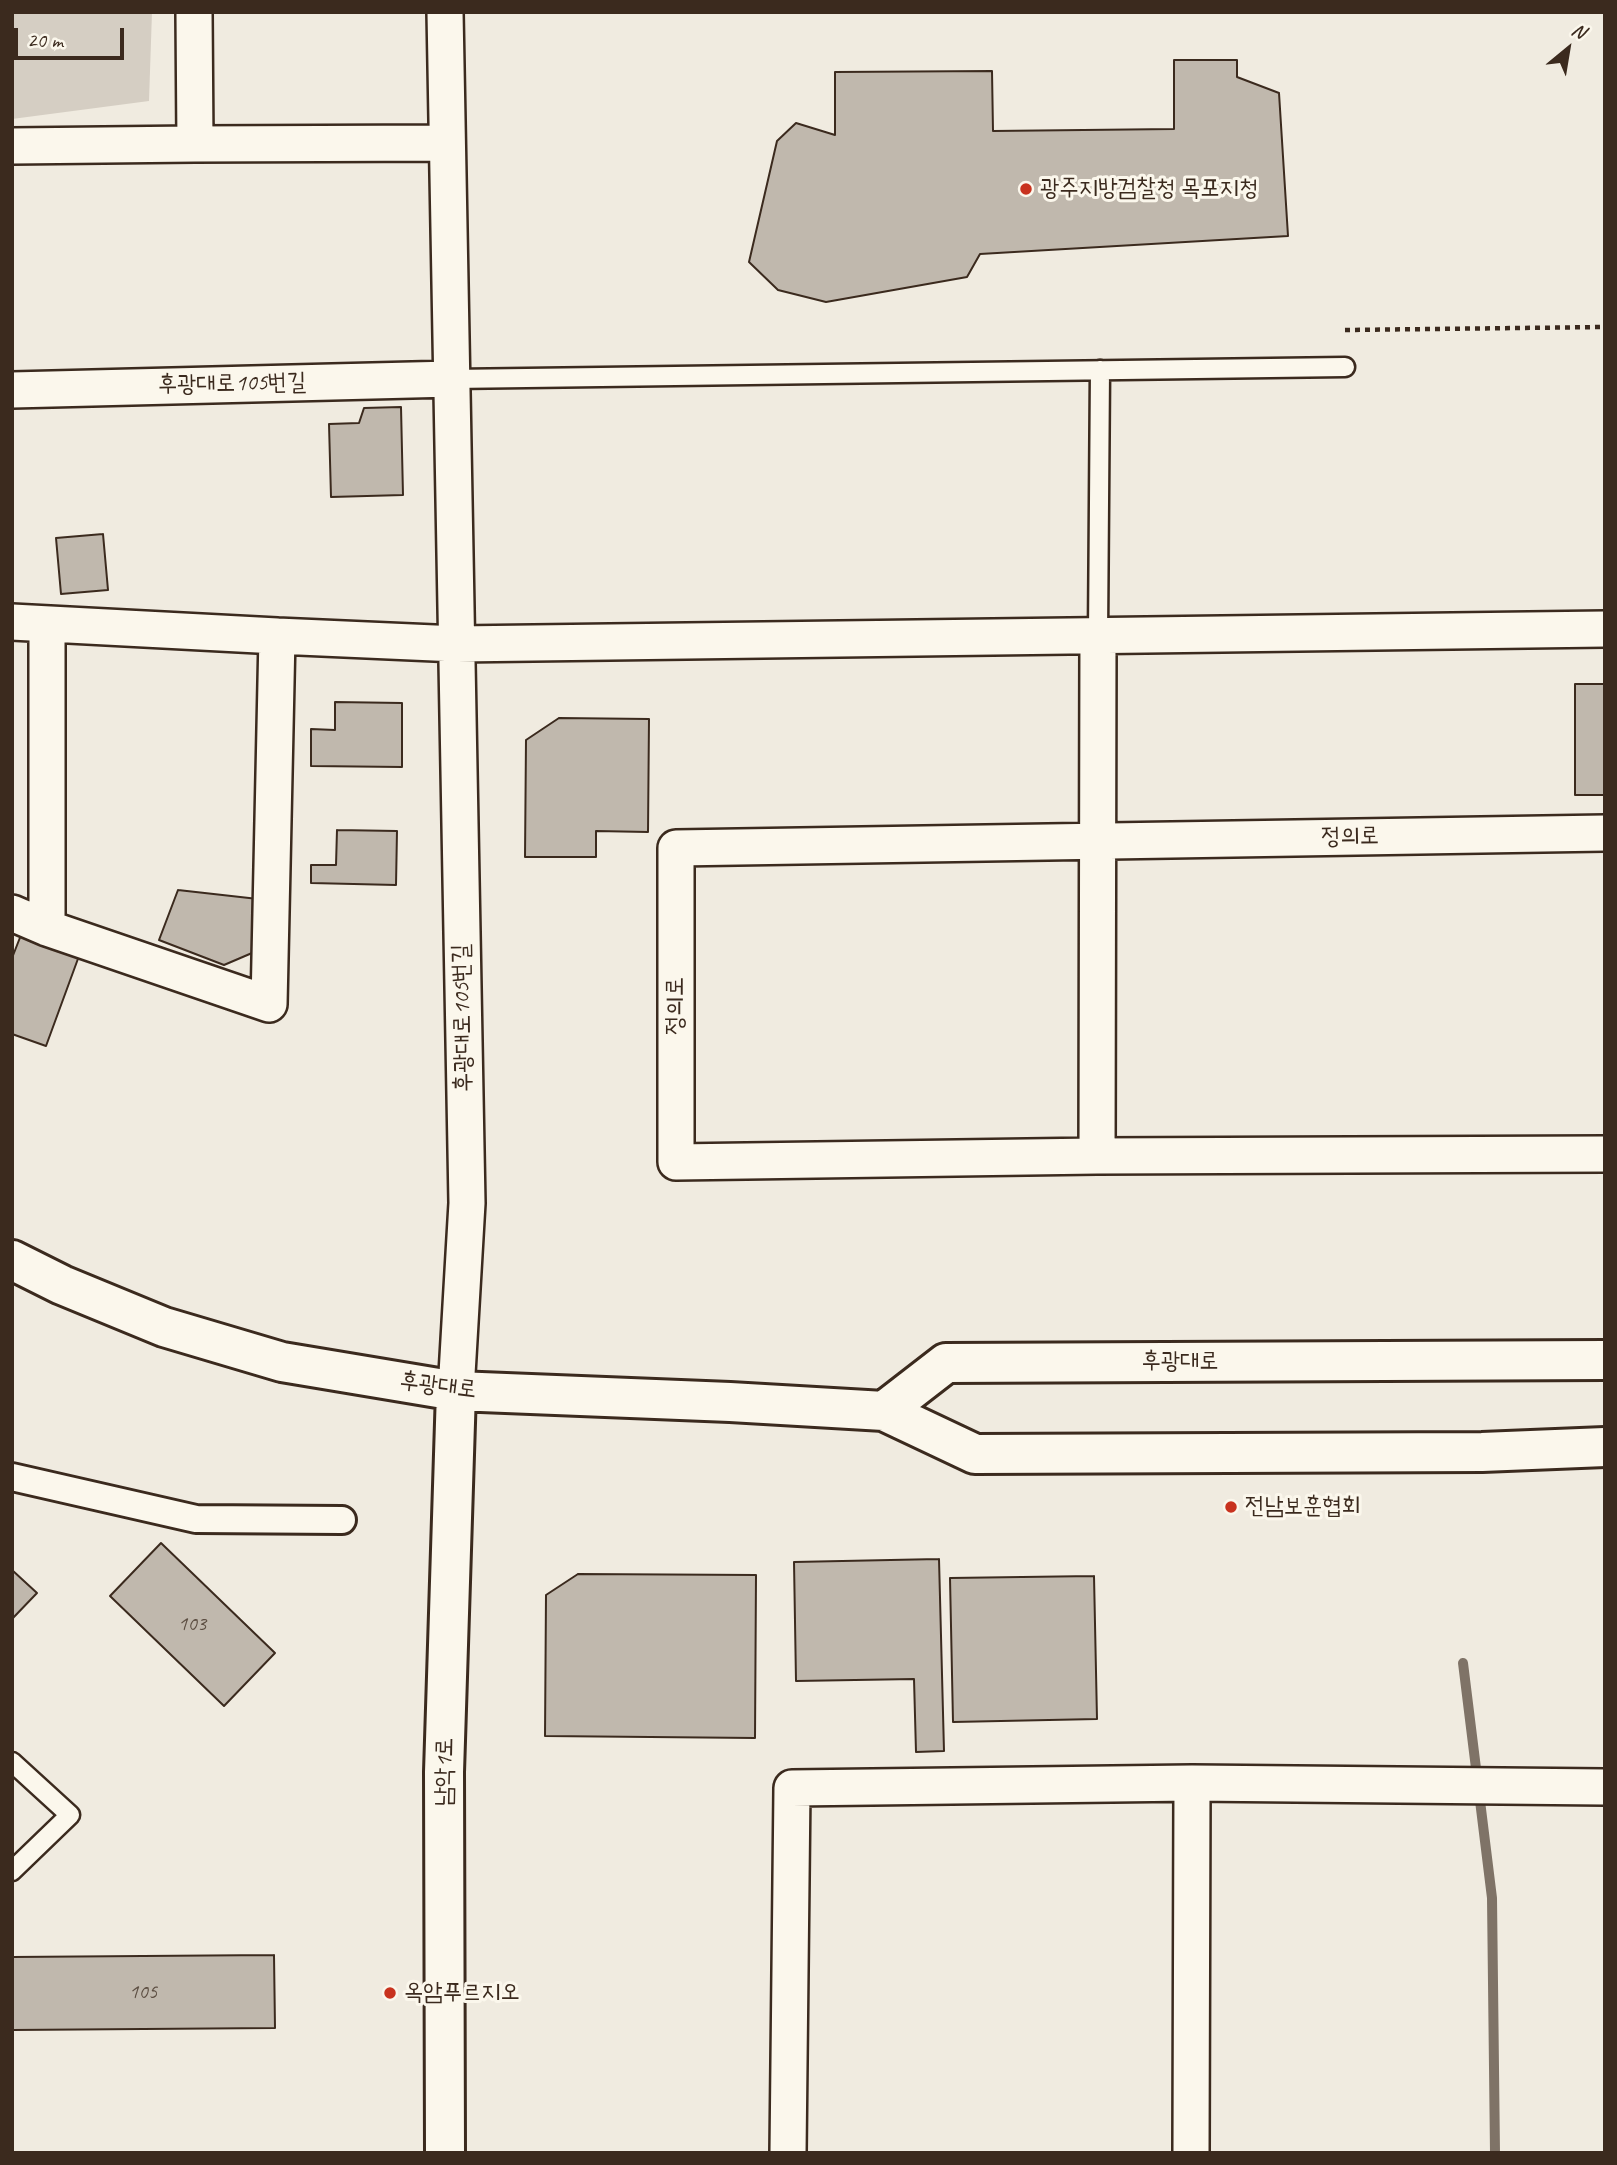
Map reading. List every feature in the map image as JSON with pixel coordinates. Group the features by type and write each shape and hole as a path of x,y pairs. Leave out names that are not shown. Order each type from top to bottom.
{"street":[{"path":"194,12 195,144"},
{"name":"후광대로105번길","path":"445,12 467,1203 456,1391"},
{"path":"12,146 447,143"},
{"name":"후광대로105번길","path":"12,390 452,379"},
{"path":"12,622 457,644 1605,629"},
{"path":"47,624 47,928"},
{"path":"1097,1156 1098,634"},
{"path":"12,913 47,928 269,1004 277,636"},
{"name":"정의로","path":"1605,833 677,848 676,1162 1097,1156 1605,1154"},
{"name":"후광대로","path":"12,1260 62,1285 164,1328 282,1362 456,1391 730,1402 884,1412 975,1454 1482,1451 1605,1447"},
{"name":"후광대로","path":"1492,1361 1605,1353"},
{"name":"후광대로","path":"884,1412 946,1363 1605,1360"},
{"name":"남악1로","path":"445,2153 444,1772 456,1391"},
{"name":"후광대로","path":"1482,1451 1605,1456"},
{"path":"12,1476 196,1518 342,1520"},
{"path":"1191,2153 1192,1783"},
{"path":"788,2153 792,1788 1192,1783 1605,1787"}],"lane":[{"path":"452,379 1345,367"},
{"path":"1098,634 1100,370"},
{"path":"12,1762 70,1815 12,1871"}],"path":[{"path":"1345,330 1605,327"}],"shaded area":[{"path":"12,12 152,12 149,101 12,119"}],"building":[{"name":"광주지방검찰청 목포지청","path":"1174,60 1237,60 1237,77 1279,93 1288,236 980,254 967,277 826,302 778,290 749,262 777,141 796,123 835,135 835,72 992,71 993,131 1174,129"},
{"path":"401,407 403,495 331,497 329,424 359,423 364,408"},
{"path":"103,534 108,590 61,594 56,538"},
{"path":"1575,684 1605,684 1605,795 1575,795"},
{"path":"335,702 402,703 402,767 311,766 311,729 335,730"},
{"path":"559,718 649,719 648,832 596,831 596,857 525,857 526,740"},
{"path":"337,830 397,831 396,885 311,883 311,865 336,865"},
{"path":"178,890 258,899 252,953 224,965 159,940"},
{"path":"21,935 79,956 46,1046 12,1034 12,958"},
{"path":"161,1543 275,1653 224,1706 110,1596"},
{"path":"939,1559 944,1751 916,1752 914,1679 796,1681 794,1562"},
{"path":"12,1570 37,1593 12,1619"},
{"path":"578,1574 756,1575 755,1738 545,1736 546,1595"},
{"path":"1094,1576 1097,1719 953,1722 950,1578"},
{"path":"274,1955 275,2028 12,2030 12,1957"}],"waterway":[{"path":"1463,1663 1492,1898 1495,2153"}],"place":[{"name":"광주지방검찰청 목포지청","path":"1026,189"},
{"name":"전남보훈협회","path":"1231,1507"},
{"name":"옥암푸르지오","path":"390,1993"}]}
